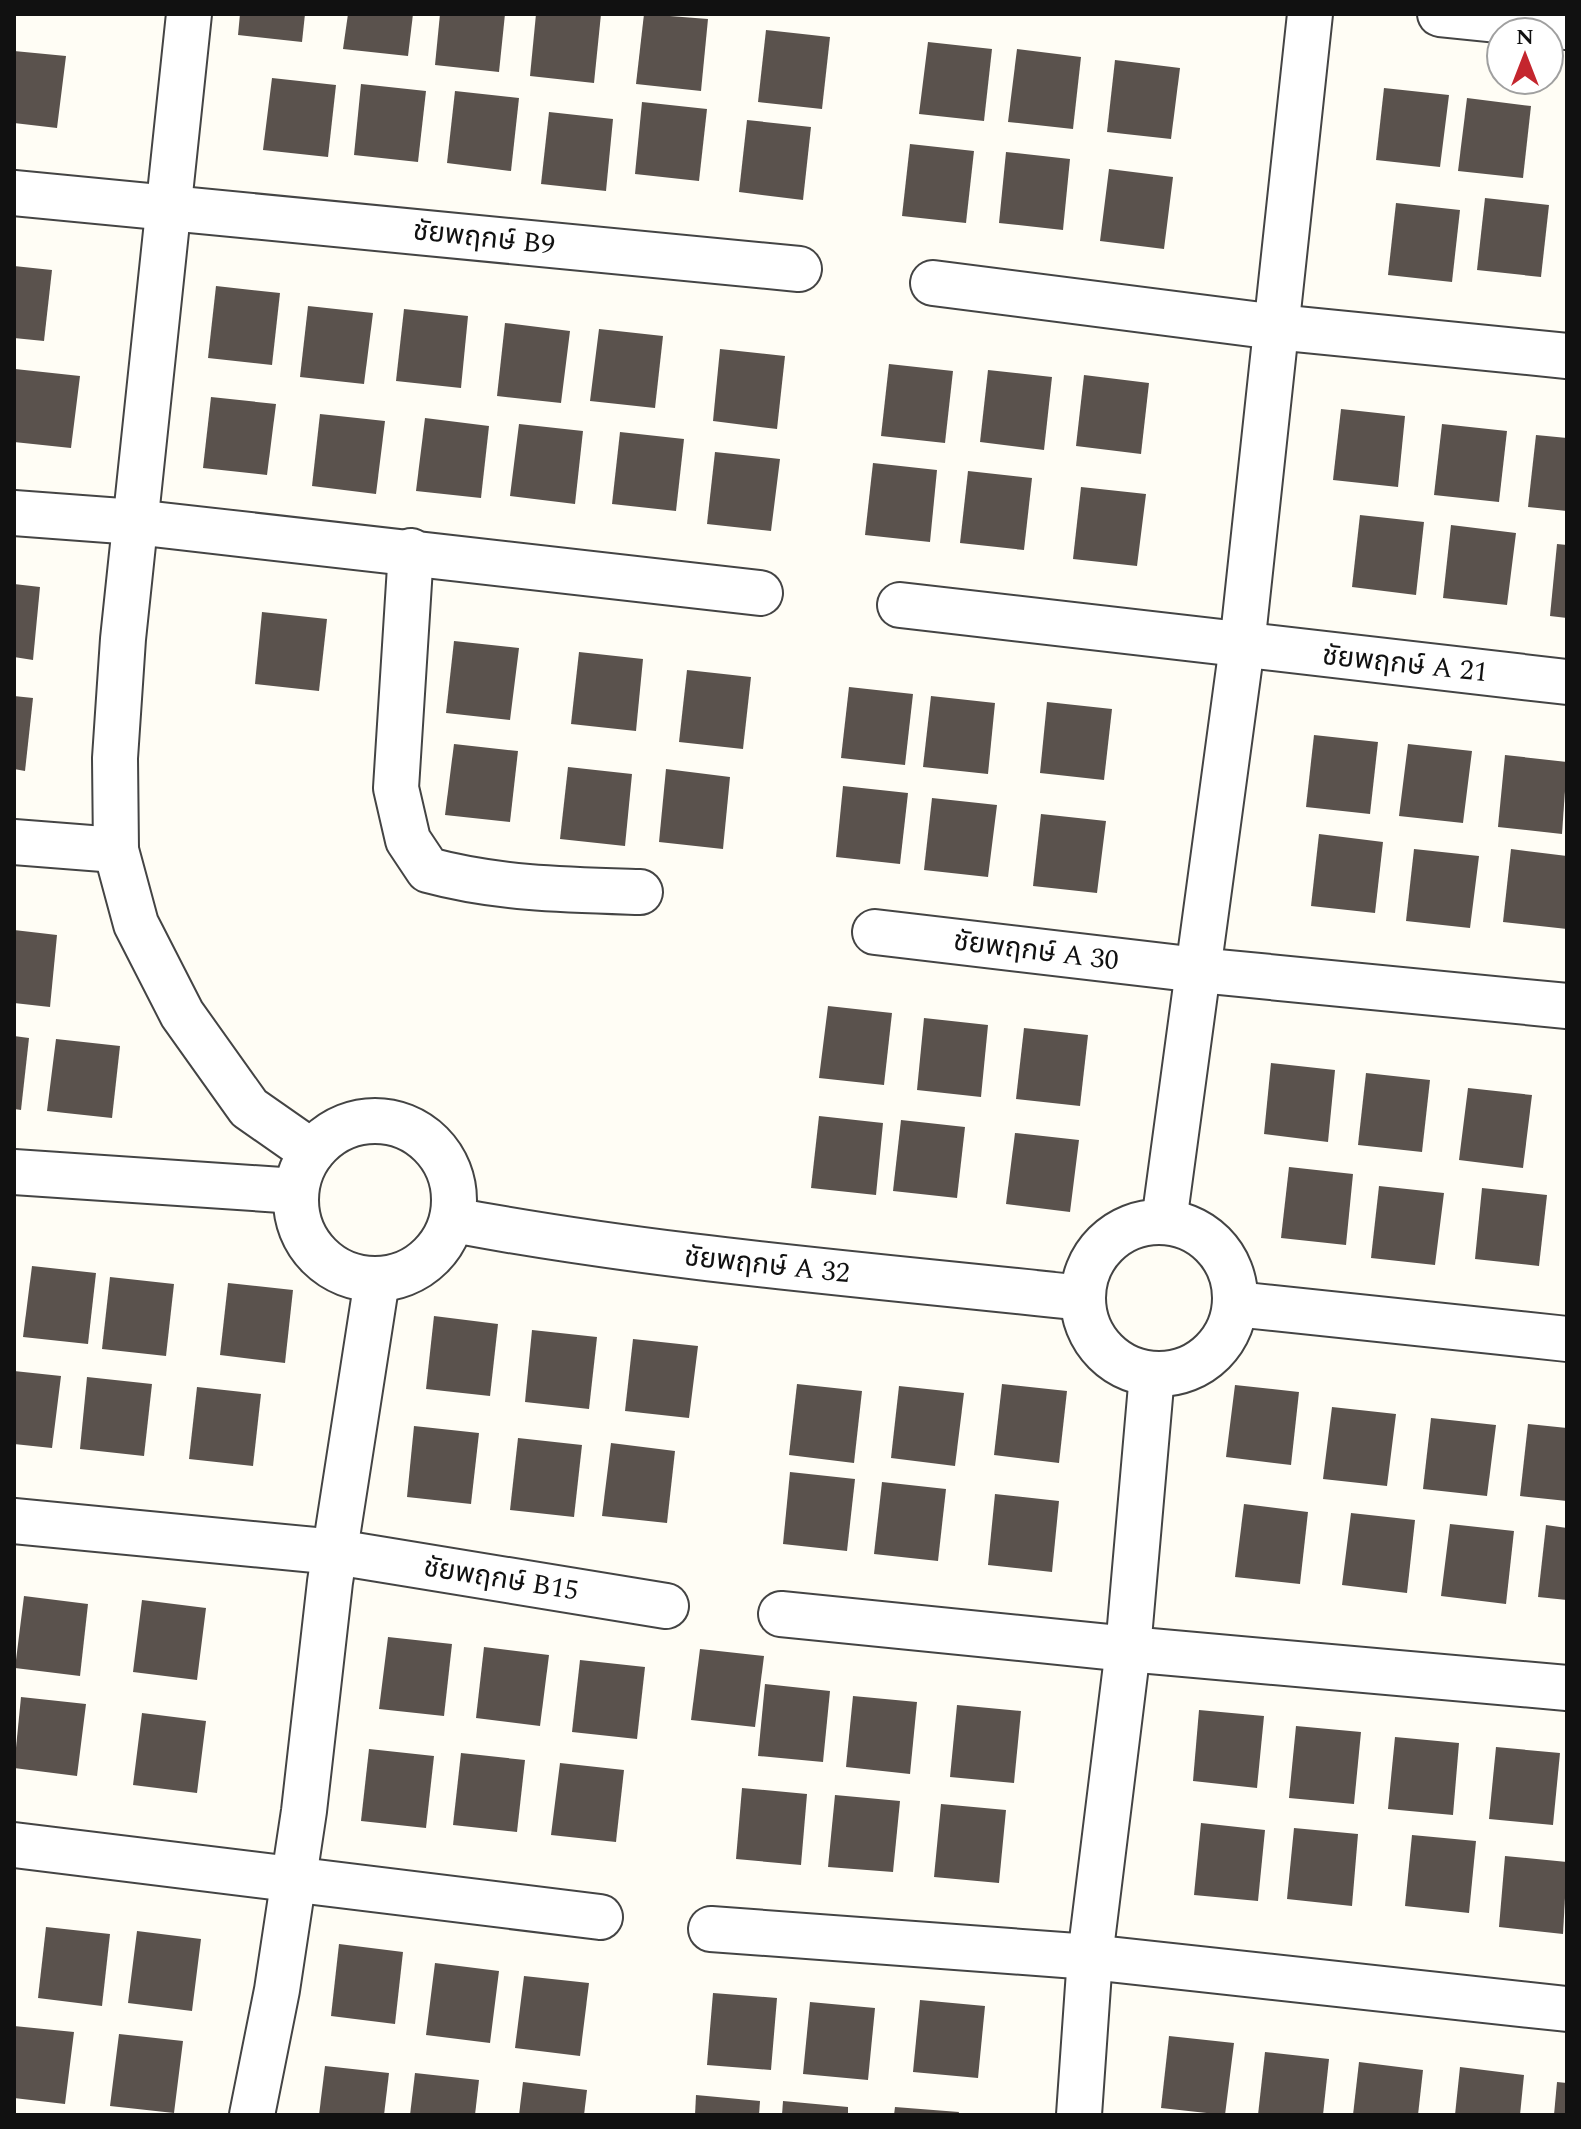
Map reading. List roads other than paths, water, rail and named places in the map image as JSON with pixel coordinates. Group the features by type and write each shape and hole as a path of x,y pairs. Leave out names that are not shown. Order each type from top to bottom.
{"street":[{"path":"189,14 135,522 115,758 116,850 136,924 182,1014 249,1108 304,1172"},
{"path":"1164,1222 1242,646 1310,14"},
{"path":"1440,14 1567,27"},
{"name":"ชัยพฤกษ์ B9","path":"14,193 799,269"},
{"path":"933,283 1276,327 1567,356"},
{"path":"14,513 135,522 411,551 760,593"},
{"path":"411,551 396,788 408,840 428,870 522,889 640,892"},
{"name":"ชัยพฤกษ์ A 21","path":"900,605 1567,682"},
{"path":"14,842 116,850"},
{"name":"ชัยพฤกษ์ A 30","path":"875,932 1198,970 1567,1006"},
{"path":"385,1120 411,1128 433,1144 449,1167 455,1193 453,1220 437,1251 410,1272 377,1280 349,1275 326,1263 308,1243 297,1217 304,1172 332,1134 357,1122 385,1120"},
{"path":"14,1172 304,1172"},
{"name":"ชัยพฤกษ์ A 32","path":"453,1220 550,1238 731,1263 1082,1298"},
{"path":"1164,1222 1188,1227 1209,1239 1224,1258 1234,1280 1235,1304 1229,1328 1217,1348 1199,1364 1176,1372 1152,1374 1130,1369 1111,1357 1095,1341 1085,1320 1082,1298 1086,1273 1107,1243 1139,1224 1164,1222"},
{"path":"252,2115 294,1878 336,1552 377,1280"},
{"path":"1235,1304 1567,1339"},
{"path":"1079,2115 1090,1957 1128,1649 1152,1374"},
{"name":"ชัยพฤกษ์ B15","path":"14,1521 336,1552 666,1606"},
{"path":"781,1614 1567,1688"},
{"path":"14,1845 600,1917"},
{"path":"711,1929 1090,1957 1567,2009"}]}
